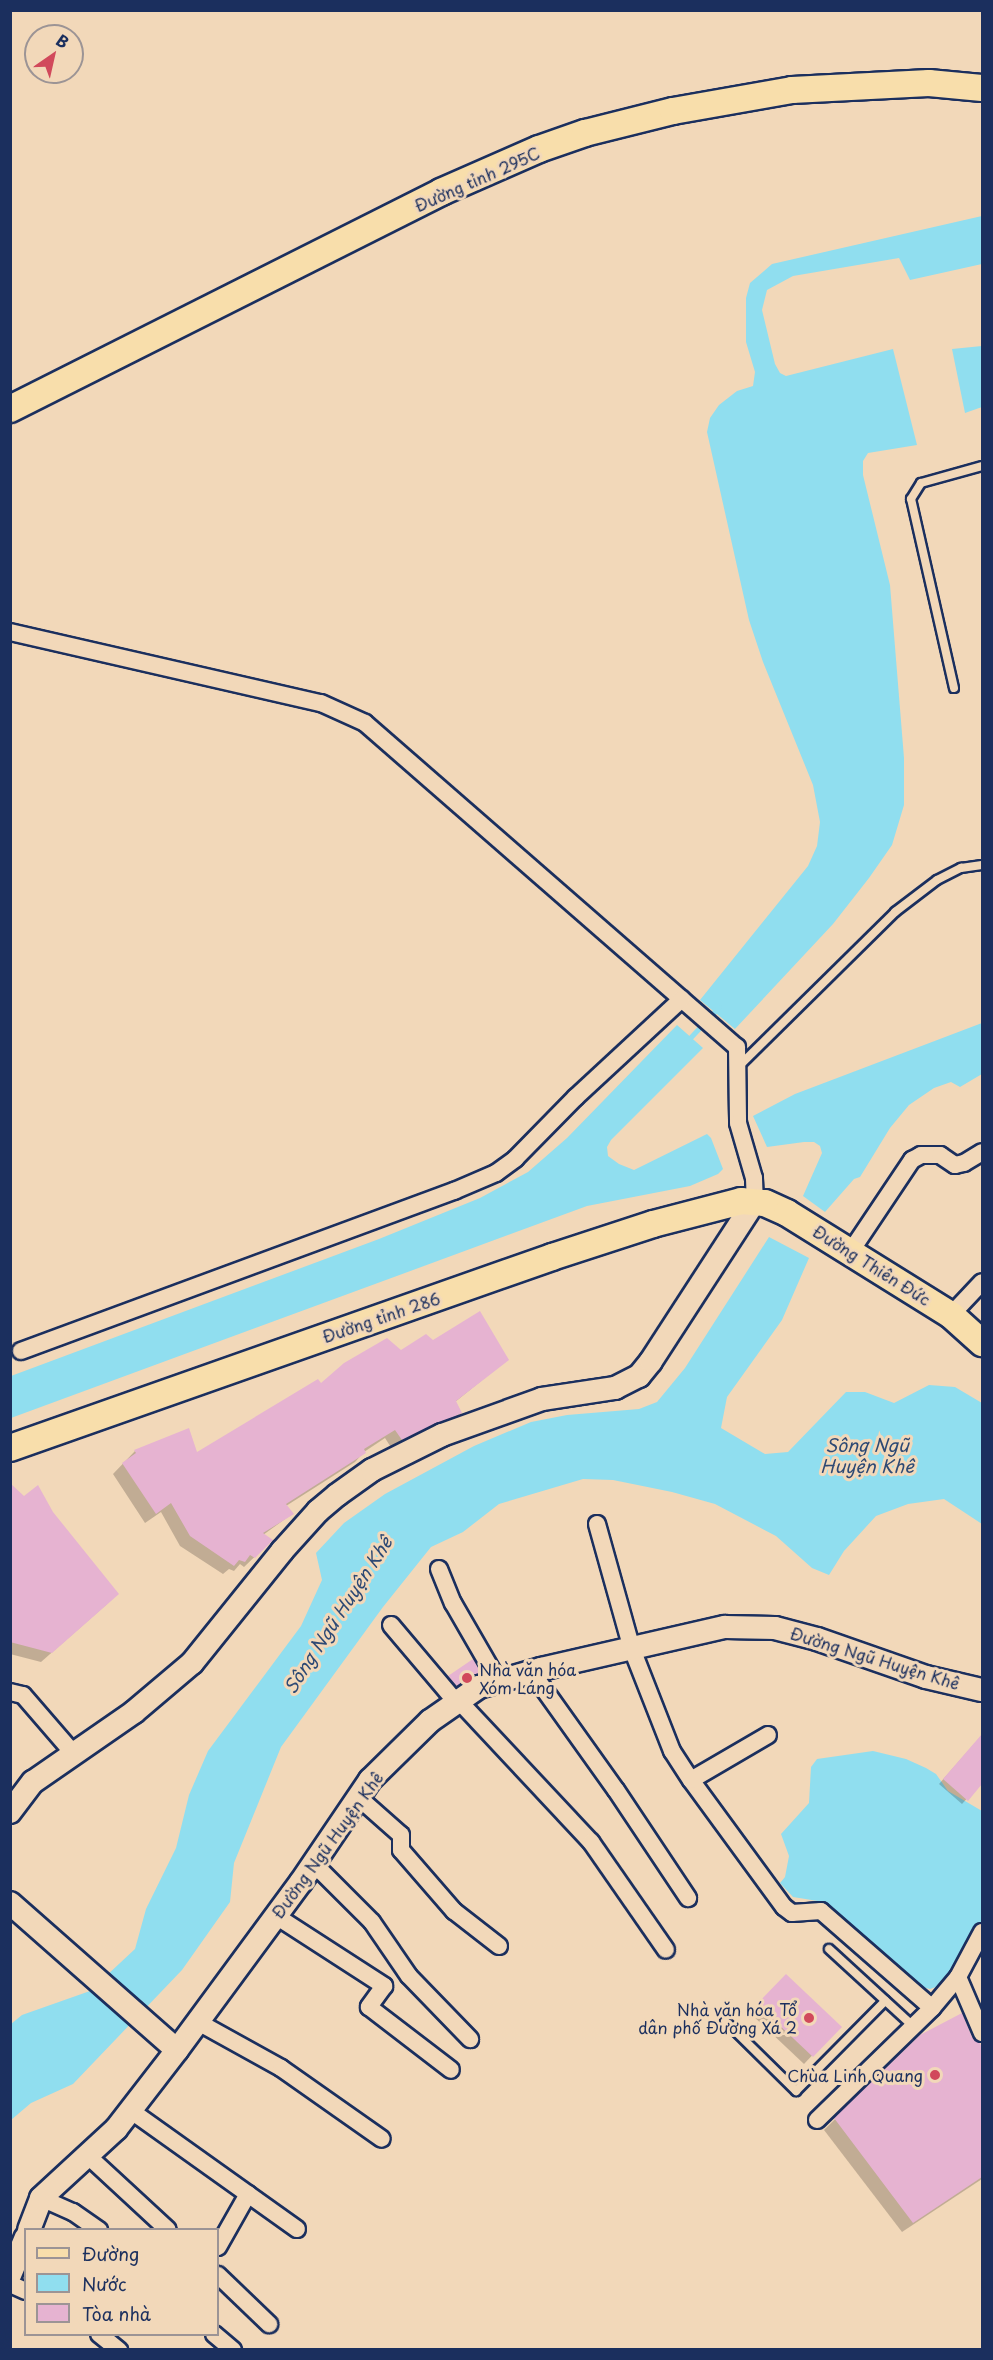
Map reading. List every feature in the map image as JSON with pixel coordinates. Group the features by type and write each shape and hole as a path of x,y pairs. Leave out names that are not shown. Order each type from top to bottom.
{"main road":[{"name":"Đường tỉnh 295C","path":"10,409 441,192 539,149 585,134 673,111 792,90 929,83 982,88"},
{"name":"Đường tỉnh 286","path":"10,1448 552,1257 653,1224 741,1201 755,1201"},
{"name":"Đường Thiên Đức","path":"755,1201 773,1205 851,1251 951,1315 982,1342"}],"street":[{"path":"10,632 321,703 365,723 737,1047 738,1124 754,1179 755,1201 639,1376 615,1388 550,1397 509,1410 442,1436 372,1470 318,1511 282,1551 192,1663 134,1712 33,1782 10,1812"},
{"path":"21,1351 454,1191 496,1173 515,1159 576,1097 687,1003"},
{"path":"851,1251 912,1160 921,1155 940,1155 955,1165 964,1163 982,1152"},
{"path":"951,1315 982,1282"},
{"path":"597,1524 632,1649 672,1751 691,1780 784,1907 792,1913 821,1911 932,2007"},
{"path":"439,1569 453,1603 498,1681"},
{"path":"391,1626 458,1702 591,1842 666,1950"},
{"name":"Đường Ngũ Huyện Khê","path":"28,2228 41,2198 116,2129 171,2044 198,2022 276,1916 370,1780 413,1738 479,1687 531,1671 725,1627 775,1628 817,1639 926,1677 982,1689"},
{"path":"531,1671 616,1790 688,1898"},
{"path":"10,1692 23,1695 73,1753"},
{"path":"691,1780 768,1735"},
{"path":"358,1797 401,1835 401,1850 454,1911 499,1946"},
{"path":"313,1863 372,1922 409,1976 470,2039"},
{"path":"10,1903 171,2044"},
{"path":"276,1916 384,1986 369,2007 451,2070"},
{"path":"817,2120 932,2007 958,1977 982,1932"},
{"path":"958,1977 982,2033"},
{"path":"198,2022 281,2068 382,2139"},
{"path":"130,2110 297,2229"},
{"path":"87,2155 167,2228"},
{"path":"219,2245 248,2194"},
{"path":"41,2198 73,2212 97,2228"},
{"path":"10,2275 24,2242"},
{"path":"219,2276 269,2324"},
{"path":"10,2284 24,2290"},
{"path":"102,2336 120,2349"},
{"path":"217,2336 233,2349"}],"lane":[{"path":"954,688 911,499 921,483 982,466"},
{"path":"737,1067 895,912 937,880 961,868 982,865"},
{"path":"830,1949 913,2026"},
{"path":"725,2021 796,2091 885,2001"}],"water":[{"path":"982,216 982,264 910,280 899,258 793,276 767,290 762,310 775,364 780,373 786,376 893,349 917,445 868,453 863,461 863,475 890,585 904,758 904,805 892,845 869,878 833,924 735,1029 700,1000 808,866 817,846 820,822 813,785 763,662 749,620 707,432 710,418 719,405 737,391 753,386 755,372 746,342 746,298 750,283 772,264"},
{"path":"982,346 982,407 965,413 952,349"},
{"path":"982,1023 982,1074 960,1087 951,1082 934,1088 909,1105 890,1128 860,1177 854,1179 825,1212 803,1196 822,1153 820,1146 814,1142 804,1142 767,1147 753,1116 795,1094"},
{"path":"677,1025 703,1048 611,1140 607,1147 608,1156 619,1164 634,1170 707,1134 711,1138 723,1169 718,1174 690,1186 587,1206 11,1418 11,1376 379,1239 480,1198 528,1172 567,1138"},
{"name":"Sông Ngũ Huyện Khê","path":"769,1237 809,1258 782,1320 727,1397 721,1428 765,1454 788,1452 846,1392 865,1392 894,1403 929,1385 955,1387 982,1403 982,1524 944,1499 908,1504 876,1516 844,1551 829,1575 812,1568 776,1536 715,1504 672,1492 613,1480 583,1479 499,1504 463,1532 431,1547 383,1607 281,1747 234,1863 230,1902 182,1970 73,2084 31,2103 11,2120 11,2024 22,2015 90,1991 135,1949 146,1909 176,1848 189,1795 208,1751 301,1626 322,1580 316,1553 344,1523 385,1494 474,1446 531,1422 567,1415 639,1409 657,1402 685,1368"},
{"path":"873,1751 906,1759 926,1768 936,1774 948,1791 982,1811 982,1923 957,1966 942,1985 930,1989 921,1987 824,1902 793,1897 780,1883 785,1877 789,1856 781,1834 809,1803 811,1767 817,1759"}],"building":[{"path":"480,1311 509,1360 456,1401 462,1413 402,1440 395,1430 364,1449 366,1453 286,1504 294,1514 263,1533 273,1540 255,1558 250,1555 245,1562 239,1560 234,1566 190,1536 171,1503 156,1514 122,1463 136,1453 134,1450 189,1428 197,1452 318,1379 321,1383 344,1363 387,1338 401,1350 426,1334 433,1340"},
{"path":"10,1483 24,1496 38,1485 53,1512 119,1594 52,1653 10,1642"},
{"path":"473,1659 481,1672 457,1686 448,1676"},
{"path":"982,1734 982,1784 968,1801 943,1779"},
{"path":"786,1974 842,2027 813,2057 757,2004"},
{"name":"Chùa Linh Quang","path":"962,2013 972,2037 980,2043 982,2049 982,2177 913,2223 834,2118 920,2035"}],"waterway":[{"path":"686,1042 719,1007"}],"place":[{"name":"Nhà văn hóa Xóm Láng","path":"467,1678"},
{"name":"Nhà văn hóa Tổ dân phố Đương Xá 2","path":"809,2018"},
{"name":"Chùa Linh Quang","path":"935,2075"}]}
